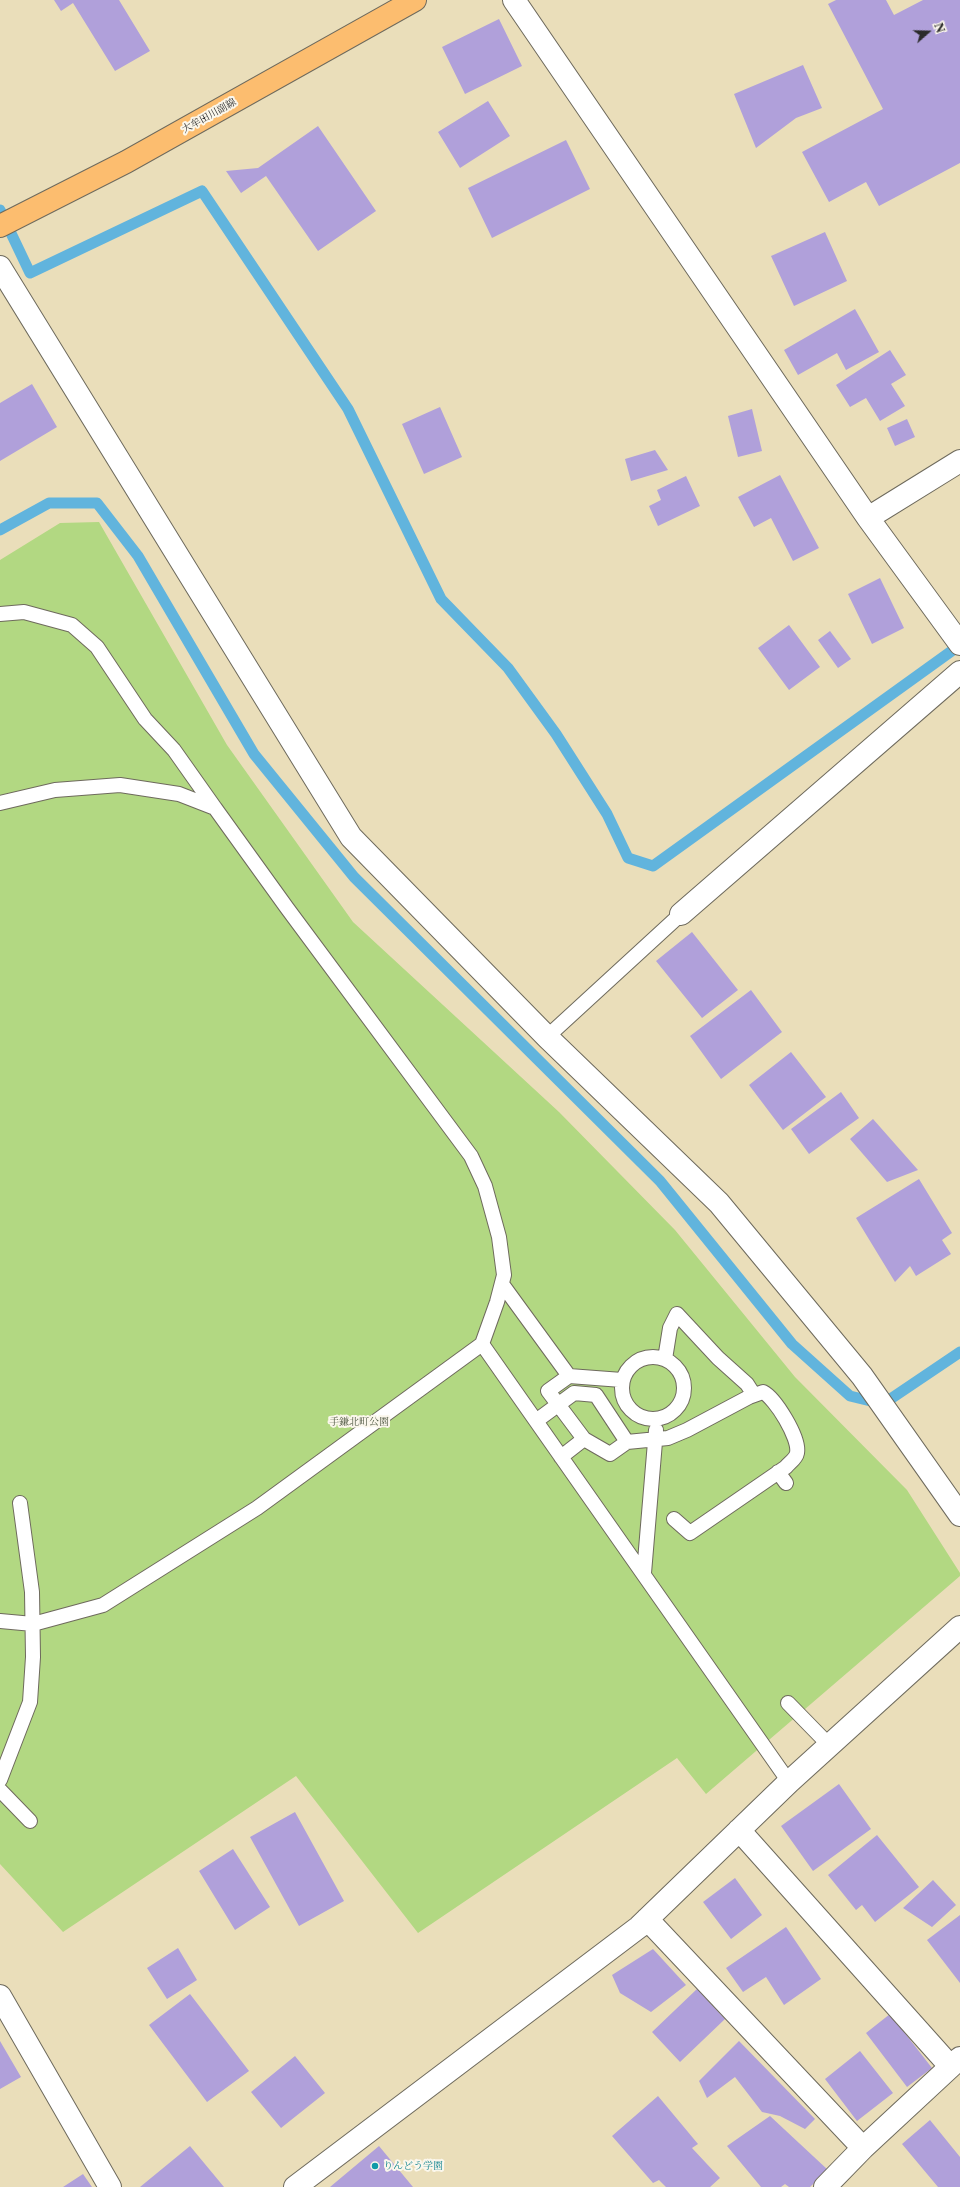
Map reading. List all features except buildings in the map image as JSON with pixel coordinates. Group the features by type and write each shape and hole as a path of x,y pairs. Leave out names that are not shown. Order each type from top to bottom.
{"main road":[{"name":"大牟田川副線","path":"0,226 126,162 415,0"}],"street":[{"path":"514,0 868,518 960,644"},
{"path":"0,267 351,837 547,1037 719,1203 862,1376 960,1515"},
{"path":"868,518 960,461"},
{"path":"681,914 960,672"},
{"path":"295,2187 639,1927 789,1782 960,1627"},
{"path":"739,1830 955,2062 862,2148 825,2187"},
{"path":"647,1919 862,2148"},
{"path":"0,1996 110,2187"}],"lane":[{"path":"0,614 24,612 72,625 97,647 145,719 174,750 287,908 471,1156 485,1186 500,1237 504,1275 498,1302 482,1344 257,1508 103,1605 33,1624 0,1621"},
{"path":"0,803 55,790 120,785 179,794 215,808"},
{"path":"547,1037 681,914"},
{"path":"502,1284 569,1376"},
{"path":"665,1359 670,1328 678,1314 718,1358 746,1384 754,1395"},
{"path":"482,1344 789,1782"},
{"path":"649,1357 665,1359 674,1365 684,1382 682,1403 667,1417 657,1420 647,1420 638,1416 629,1409 621,1390 622,1380 627,1370 635,1362 649,1357"},
{"path":"622,1380 569,1376 548,1391 584,1439 610,1454 627,1442 668,1438 687,1430 705,1419 754,1395 763,1392 770,1395 792,1433 796,1443 796,1456 782,1478 690,1533 674,1518"},
{"path":"536,1421 574,1393 596,1395 627,1442"},
{"path":"644,1574 657,1420"},
{"path":"561,1456 584,1439"},
{"path":"0,1780 30,1702 33,1657 32,1592 20,1503"},
{"path":"788,1703 830,1745"},
{"path":"0,1790 30,1821"}],"green space":[{"name":"手鎌北町公園","path":"99,522 227,745 353,922 559,1112 675,1230 795,1377 907,1490 960,1573 960,1576 706,1794 677,1758 418,1933 296,1776 63,1932 0,1864 0,560 60,523"}],"waterway":[{"path":"0,210 30,273 202,191 348,409 441,599 508,668 556,734 607,814 628,858 653,866 960,645"},
{"path":"0,530 49,503 97,503 138,556 254,754 354,877 660,1181 792,1344 850,1396 883,1404 960,1352"}],"place":[{"name":"りんどう学園","path":"375,2166"}]}
